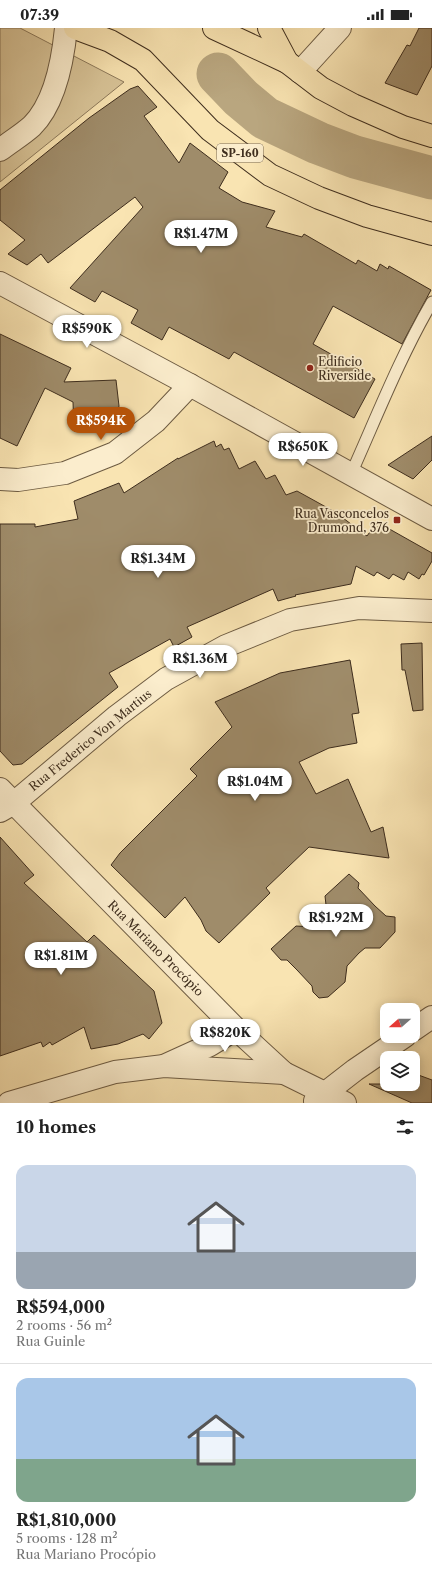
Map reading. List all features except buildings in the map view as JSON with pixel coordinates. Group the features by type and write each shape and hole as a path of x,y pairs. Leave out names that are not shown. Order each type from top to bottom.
{"main road":[{"name":"SP-160","path":"75,28 110,41 143,60 210,130 270,174 319,198 354,211 432,234"},
{"path":"214,28 294,67 321,88 353,105 403,127 432,136"},
{"path":"269,28 294,67"}],"street":[{"path":"0,150 32,125 44,108 54,88 66,28"},
{"path":"294,67 340,28"},
{"path":"0,283 190,385 432,519"},
{"path":"0,479 18,480 64,473 115,453 156,421 190,385"},
{"name":"Rua Frederico Von Martius","path":"5,801 166,678 226,646 290,620 321,614 360,608 432,611"},
{"name":"Rua Mariano Procópio","path":"5,801 236,1029 284,1073 319,1098 345,1103"},
{"path":"420,1025 432,1017"},
{"path":"164,1066 210,1045 236,1029"},
{"path":"319,1098 395,1043"},
{"path":"9,1103 115,1072 164,1066 284,1073"}],"lane":[{"path":"351,474 395,375 432,302"}],"shaded area":[{"path":"0,28 20,28 124,82 0,182"}],"waterway":[{"path":"218,74 241,98 265,118 318,143 355,157 432,178"}],"place":[{"name":"Edificio Riverside","path":"310,368"},
{"name":"Rua Vasconcelos Drumond, 376","path":"397,520"}]}
